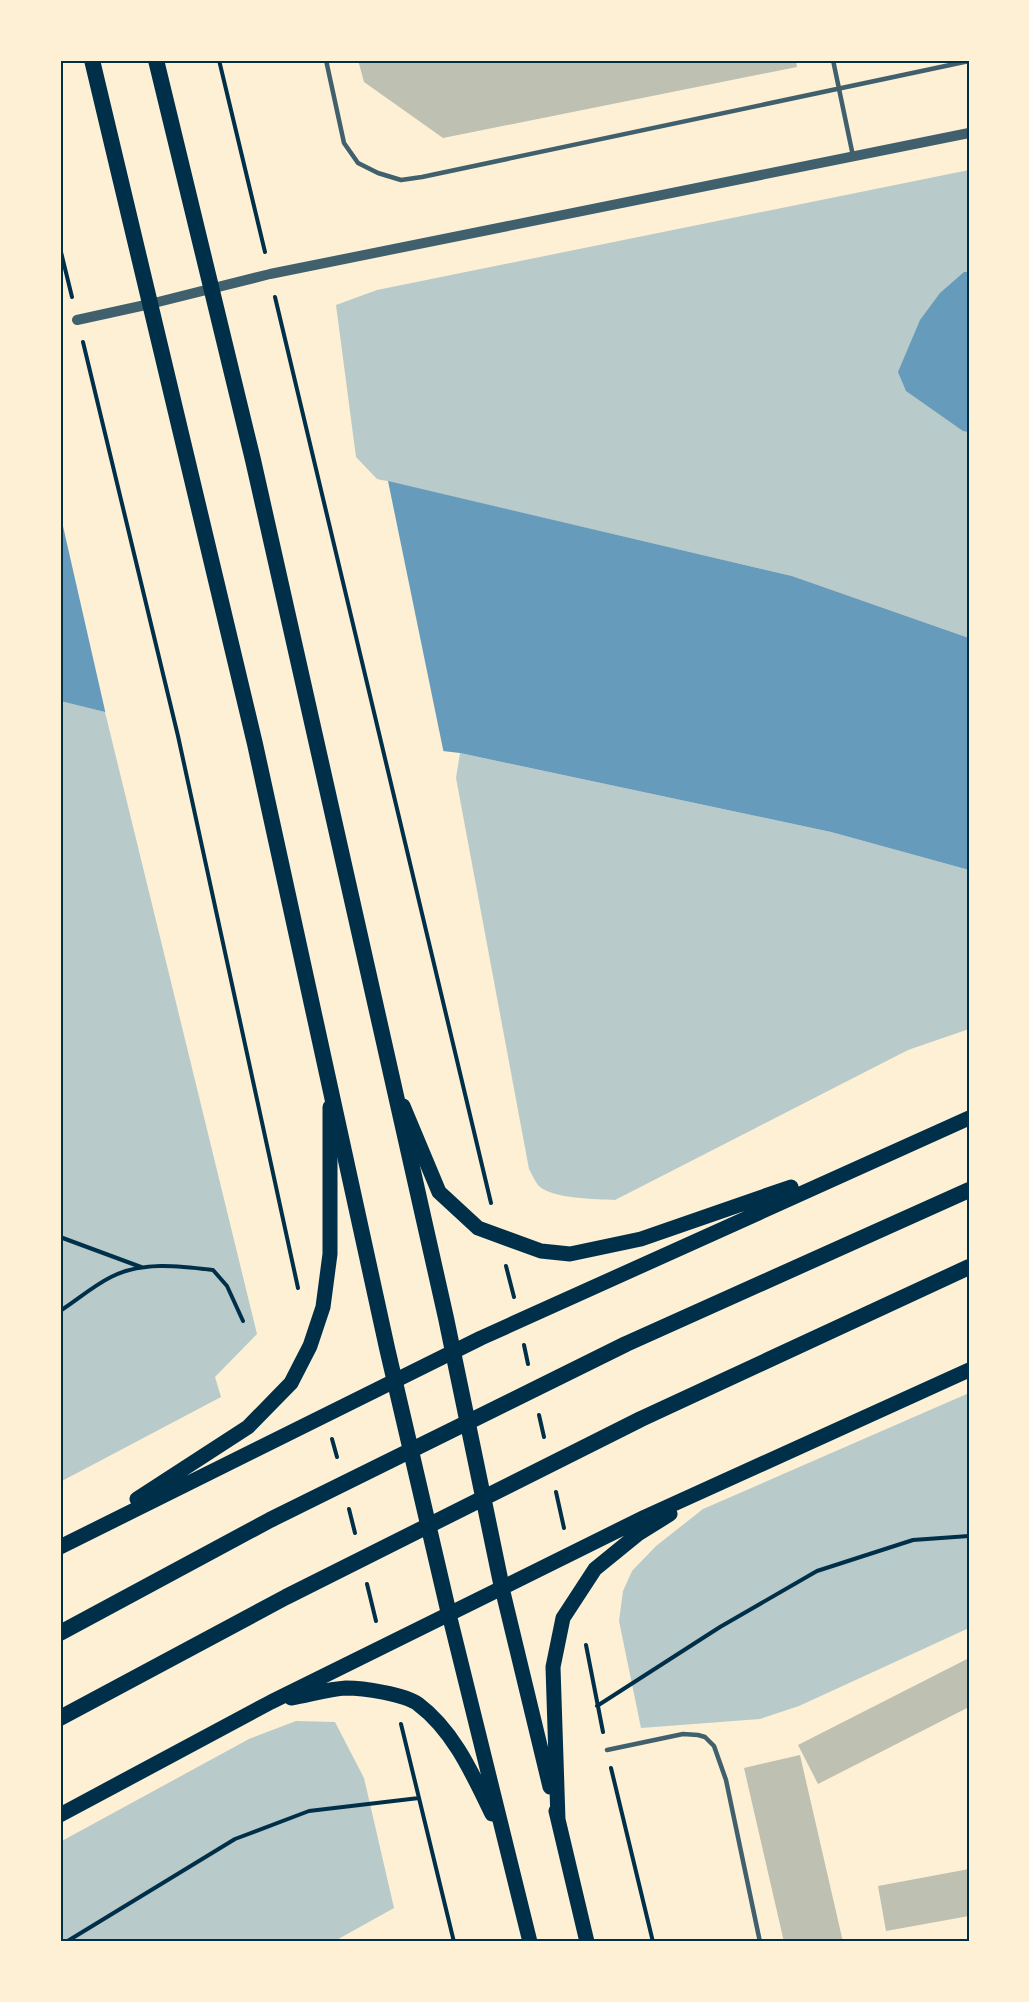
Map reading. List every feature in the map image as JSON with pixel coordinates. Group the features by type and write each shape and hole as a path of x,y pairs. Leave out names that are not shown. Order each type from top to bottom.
{"highway":[{"path":"92,60 255,744 395,1381 449,1614"},
{"path":"156,60 253,460 453,1351 502,1588"},
{"path":"60,1633 270,1520 626,1344 969,1190"},
{"path":"60,1718 286,1597 641,1419 969,1267"}],"main road":[{"path":"394,1084 439,1192 478,1228 541,1251 570,1254 641,1239 882,1156"},
{"path":"78,1538 248,1427 291,1383 310,1346 323,1307 330,1254 330,1086"},
{"path":"60,1547 453,1351 969,1118"},
{"path":"60,1815 271,1702 645,1517 969,1370"},
{"path":"558,1820 553,1667 564,1618 595,1569 638,1534 718,1484"},
{"path":"502,1588 587,1942"},
{"path":"449,1614 530,1942"},
{"path":"271,1702 345,1688 373,1690 416,1703 440,1725 465,1758 506,1843"}],"street":[{"path":"77,320 270,274 969,133"}],"lane":[{"path":"326,60 344,143 358,163 378,173 401,180 969,62"},
{"path":"833,60 853,156"},
{"path":"607,1750 683,1734 698,1735 710,1742 718,1755 726,1780 760,1942"}],"path":[{"path":"60,248 178,736 298,1289"},
{"path":"329,527 512,1288"},
{"path":"60,1237 142,1267"},
{"path":"60,1311 112,1276 142,1267 187,1266 213,1270 227,1286 243,1321"},
{"path":"597,1706 720,1627 817,1571 913,1540 969,1536"},
{"path":"394,1696 454,1942"},
{"path":"66,1942 235,1839 309,1811 419,1798"}],"shaded area":[{"path":"969,170 969,638 792,576 377,479 356,457 336,305 377,290"},
{"path":"60,701 105,712 257,1334 215,1377 221,1397 60,1482"},
{"path":"460,753 831,832 969,870 969,1029 908,1050 615,1200 575,1198 545,1190 538,1184 529,1169 456,778"},
{"path":"969,1393 969,1628 799,1706 760,1719 641,1728 619,1621 623,1591 632,1571 656,1546 703,1509"},
{"path":"296,1721 335,1722 364,1778 394,1908 333,1942 60,1942 60,1842 249,1739"}],"water":[{"path":"964,272 969,272 969,432 963,431 906,391 898,372 920,320 940,293"},
{"path":"60,480 388,481 792,576 969,638 969,870 831,832 460,753 105,712 60,701"}],"pier":[{"path":"60,477 358,478 388,481 444,754 106,715 60,513"}],"building":[{"path":"358,60 476,60 480,63 496,60 796,60 797,67 443,138 364,82"},
{"path":"969,1658 969,1707 818,1784 798,1745"},
{"path":"800,1755 843,1942 784,1942 744,1768"},
{"path":"969,1869 969,1916 886,1931 878,1886"}]}
